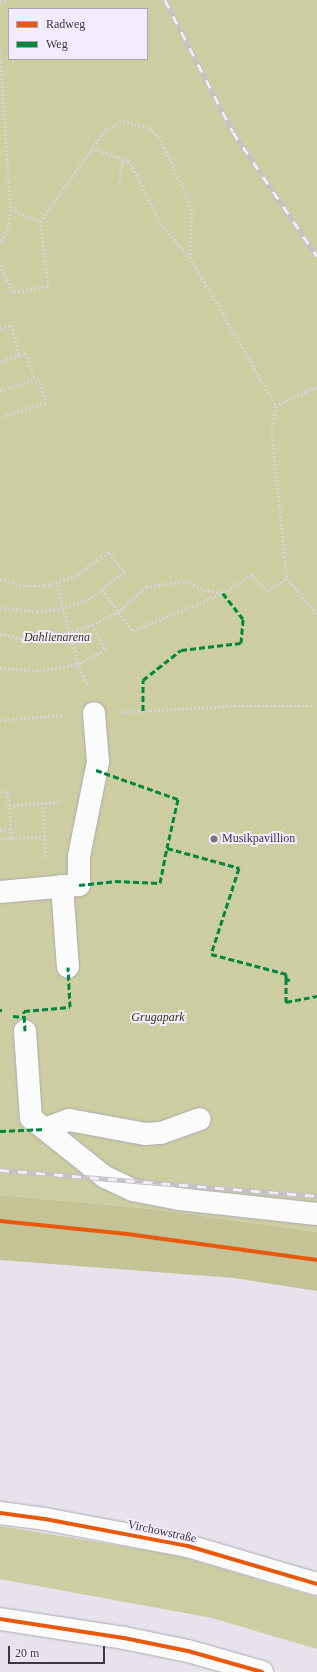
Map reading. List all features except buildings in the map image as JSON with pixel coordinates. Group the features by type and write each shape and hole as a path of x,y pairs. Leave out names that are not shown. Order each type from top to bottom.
{"street":[{"path":"0,892 79,885 79,856 89,800 98,762 94,713"},
{"path":"54,888 68,967"},
{"path":"26,1031 31,1118 105,1177 133,1190 178,1199 317,1214"},
{"path":"45,1129 69,1120 145,1134 161,1133 200,1119"},
{"name":"Virchowstraße","path":"0,1513 45,1519 188,1546 317,1584"},
{"path":"0,1619 132,1639 188,1651 262,1672"}],"path":[{"path":"0,2 6,0"},
{"path":"0,50 11,210 9,225 0,244"},
{"path":"0,265 14,292 48,286 40,222 105,130 123,121 144,124 155,133 188,197 192,213 190,258"},
{"path":"91,148 129,160 161,224 190,258 276,406 272,432 287,578 317,615"},
{"path":"119,184 122,162 129,160"},
{"path":"11,210 40,222"},
{"path":"0,328 12,325 20,356"},
{"path":"0,362 26,353 35,379"},
{"path":"0,390 39,379 46,404 0,418"},
{"path":"276,406 317,388"},
{"path":"0,579 26,586 44,586 70,578 100,557 109,553 125,572 90,599 64,609 38,612 0,608"},
{"path":"102,590 133,631 223,593 251,574 266,591 287,578"},
{"path":"0,634 38,639 71,633 92,625 118,612 146,587 186,581 204,590 223,593"},
{"path":"56,582 71,633 78,664 93,700 94,713"},
{"path":"0,668 39,671 78,664 106,650 92,625"},
{"path":"0,720 94,713 230,706 317,706"},
{"path":"0,792 8,792 11,838"},
{"path":"9,805 89,800"},
{"path":"43,803 45,837 54,888"},
{"path":"0,830 10,829"},
{"path":"0,839 45,837"}],"green space":[{"name":"Grugapark","path":"0,0 317,0 317,1232 154,1209 0,1195"},
{"path":"0,1526 176,1555 317,1597 317,1649 212,1618 0,1579"}],"shaded area":[{"path":"0,1195 154,1209 317,1232 317,1291 234,1278 0,1260"}],"railway":[{"path":"165,0 233,132 317,256"},
{"path":"0,1170 317,1196"}],"marked path":[{"path":"143,711 143,680 181,650 241,643 243,619 223,593"},
{"path":"96,770 178,799 167,848 239,868 211,954 286,974 286,979 290,980"},
{"path":"79,885 115,881 160,883 167,848"},
{"path":"25,1031 24,1011 70,1007 68,967"},
{"path":"286,979 286,1002 317,996"},
{"path":"13,1016 25,1017"},
{"path":"0,1131 45,1129"}],"cycle path":[{"path":"0,1221 127,1234 317,1260"},
{"path":"0,1513 45,1519 188,1546 317,1584"},
{"path":"0,1619 124,1638 188,1651 262,1672"}],"place":[{"name":"Musikpavillion","path":"214,839"}],"park label":[{"name":"Dahlienarena","path":"57,638"}]}
